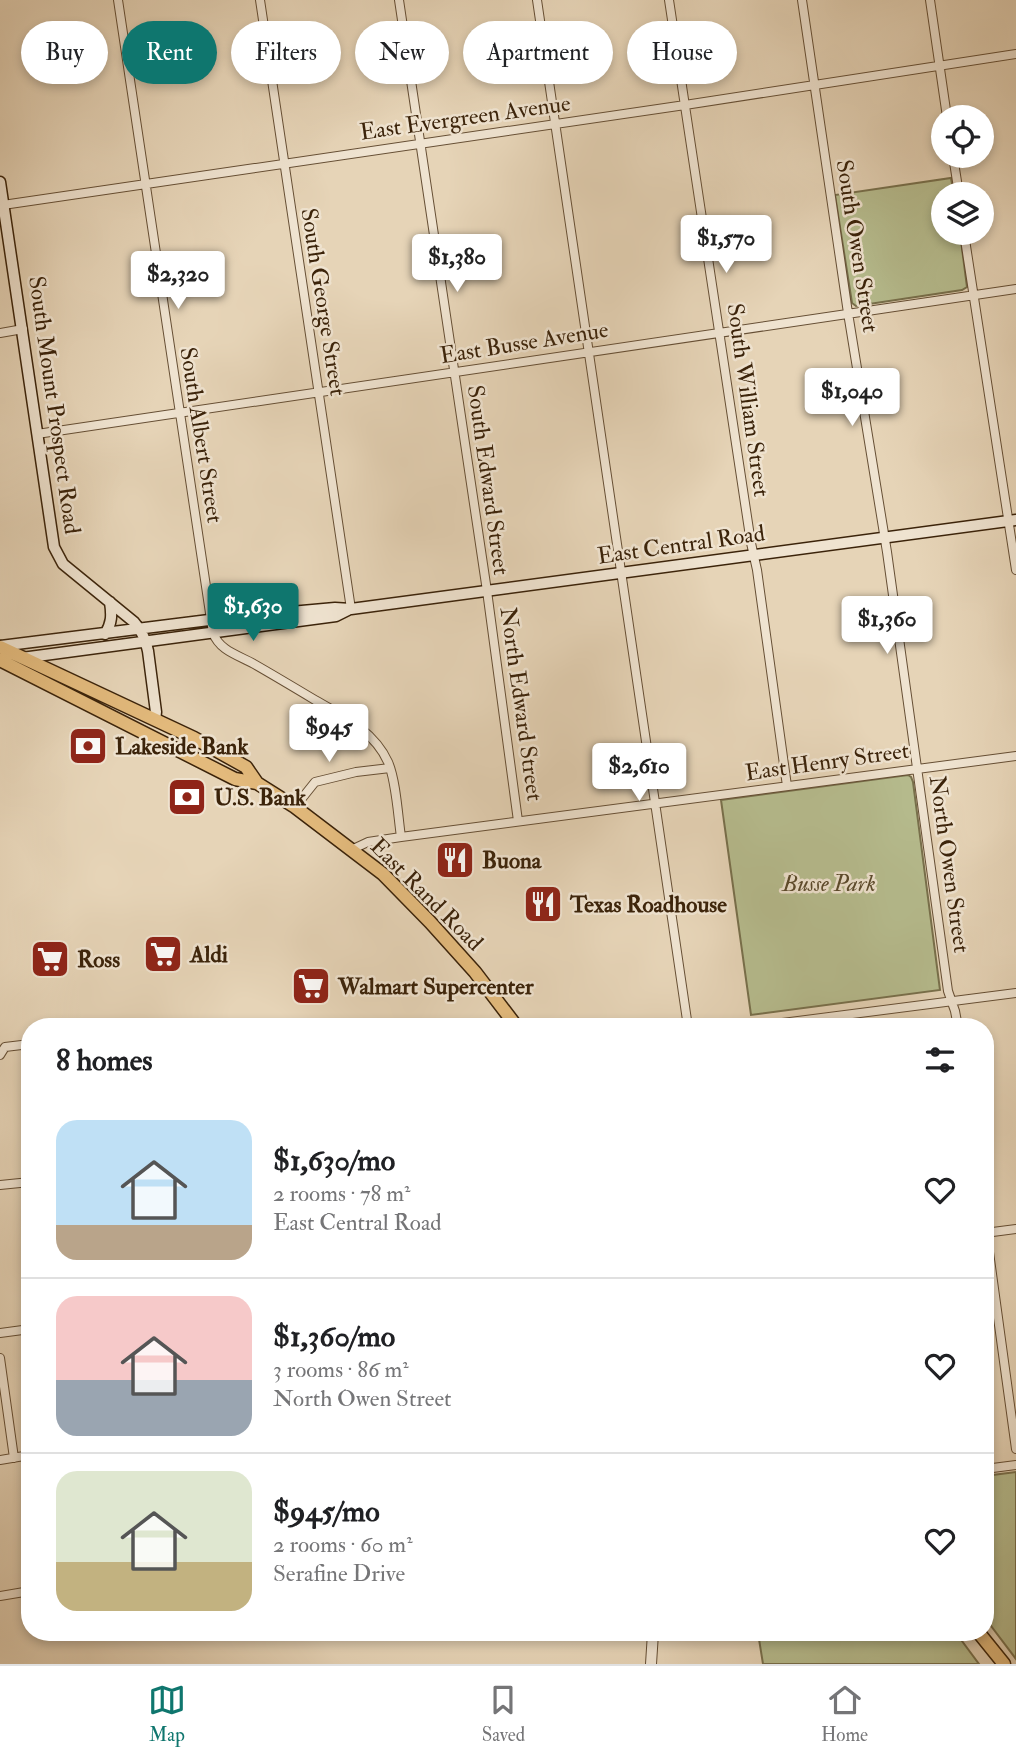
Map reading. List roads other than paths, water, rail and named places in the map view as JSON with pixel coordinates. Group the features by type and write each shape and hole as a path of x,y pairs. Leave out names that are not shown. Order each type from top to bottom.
{"main road":[{"name":"South Mount Prospect Road","path":"0,182 54,547 58,557 70,569 140,629 146,642 155,720"},
{"name":"East Central Road","path":"23,658 146,642 211,626 335,608 351,609 1013,521"},
{"path":"105,634 111,626 110,603"},
{"name":"East Central Road","path":"2,654 140,629 211,626"},
{"name":"East Rand Road","path":"2,654 23,658 194,738 246,766 257,783"},
{"name":"East Rand Road","path":"2,654 235,779 257,783 295,807 383,874 475,972 510,1018"},
{"path":"985,1641 1003,1664"}],"street":[{"name":"South Albert Street","path":"118,0 211,626"},
{"name":"South George Street","path":"260,0 351,609"},
{"name":"South Edward Street","path":"399,0 487,591"},
{"path":"537,0 687,1018"},
{"name":"South William Street","path":"669,0 757,570 787,786"},
{"name":"South Owen Street","path":"802,0 884,538"},
{"path":"930,0 945,105"},
{"name":"East Evergreen Avenue","path":"3,205 1016,54"},
{"path":"966,245 1013,521 1016,570"},
{"name":"East Busse Avenue","path":"37,434 1016,289"},
{"path":"0,333 23,329"},
{"name":"North Owen Street","path":"884,538 948,991 957,1018"},
{"name":"North Edward Street","path":"487,591 518,821"},
{"path":"211,626 218,644 225,650 278,677 353,722 376,743 390,768 401,837"},
{"name":"East Henry Street","path":"353,849 368,842 401,837 1016,756"},
{"path":"295,807 316,782 390,768"},
{"path":"853,1018 1016,993"},
{"path":"0,1055 5,1048 21,1045"},
{"path":"0,1185 21,1183"},
{"path":"994,1232 1016,1229"},
{"path":"994,1291 1016,1449"},
{"path":"0,1333 21,1330"},
{"path":"0,1358 14,1458"},
{"path":"0,1460 21,1457"},
{"path":"994,1468 1016,1465"},
{"path":"0,1596 21,1592"},
{"path":"651,1664 652,1641"}],"place":[{"name":"Lakeside Bank","path":"88,746"},
{"name":"U.S. Bank","path":"187,797"},
{"name":"Buona","path":"455,860"},
{"name":"Texas Roadhouse","path":"543,904"},
{"name":"Aldi","path":"163,954"},
{"name":"Ross","path":"50,959"},
{"name":"Walmart Supercenter","path":"311,986"}],"park label":[{"name":"Busse Park","path":"829,883"}]}
